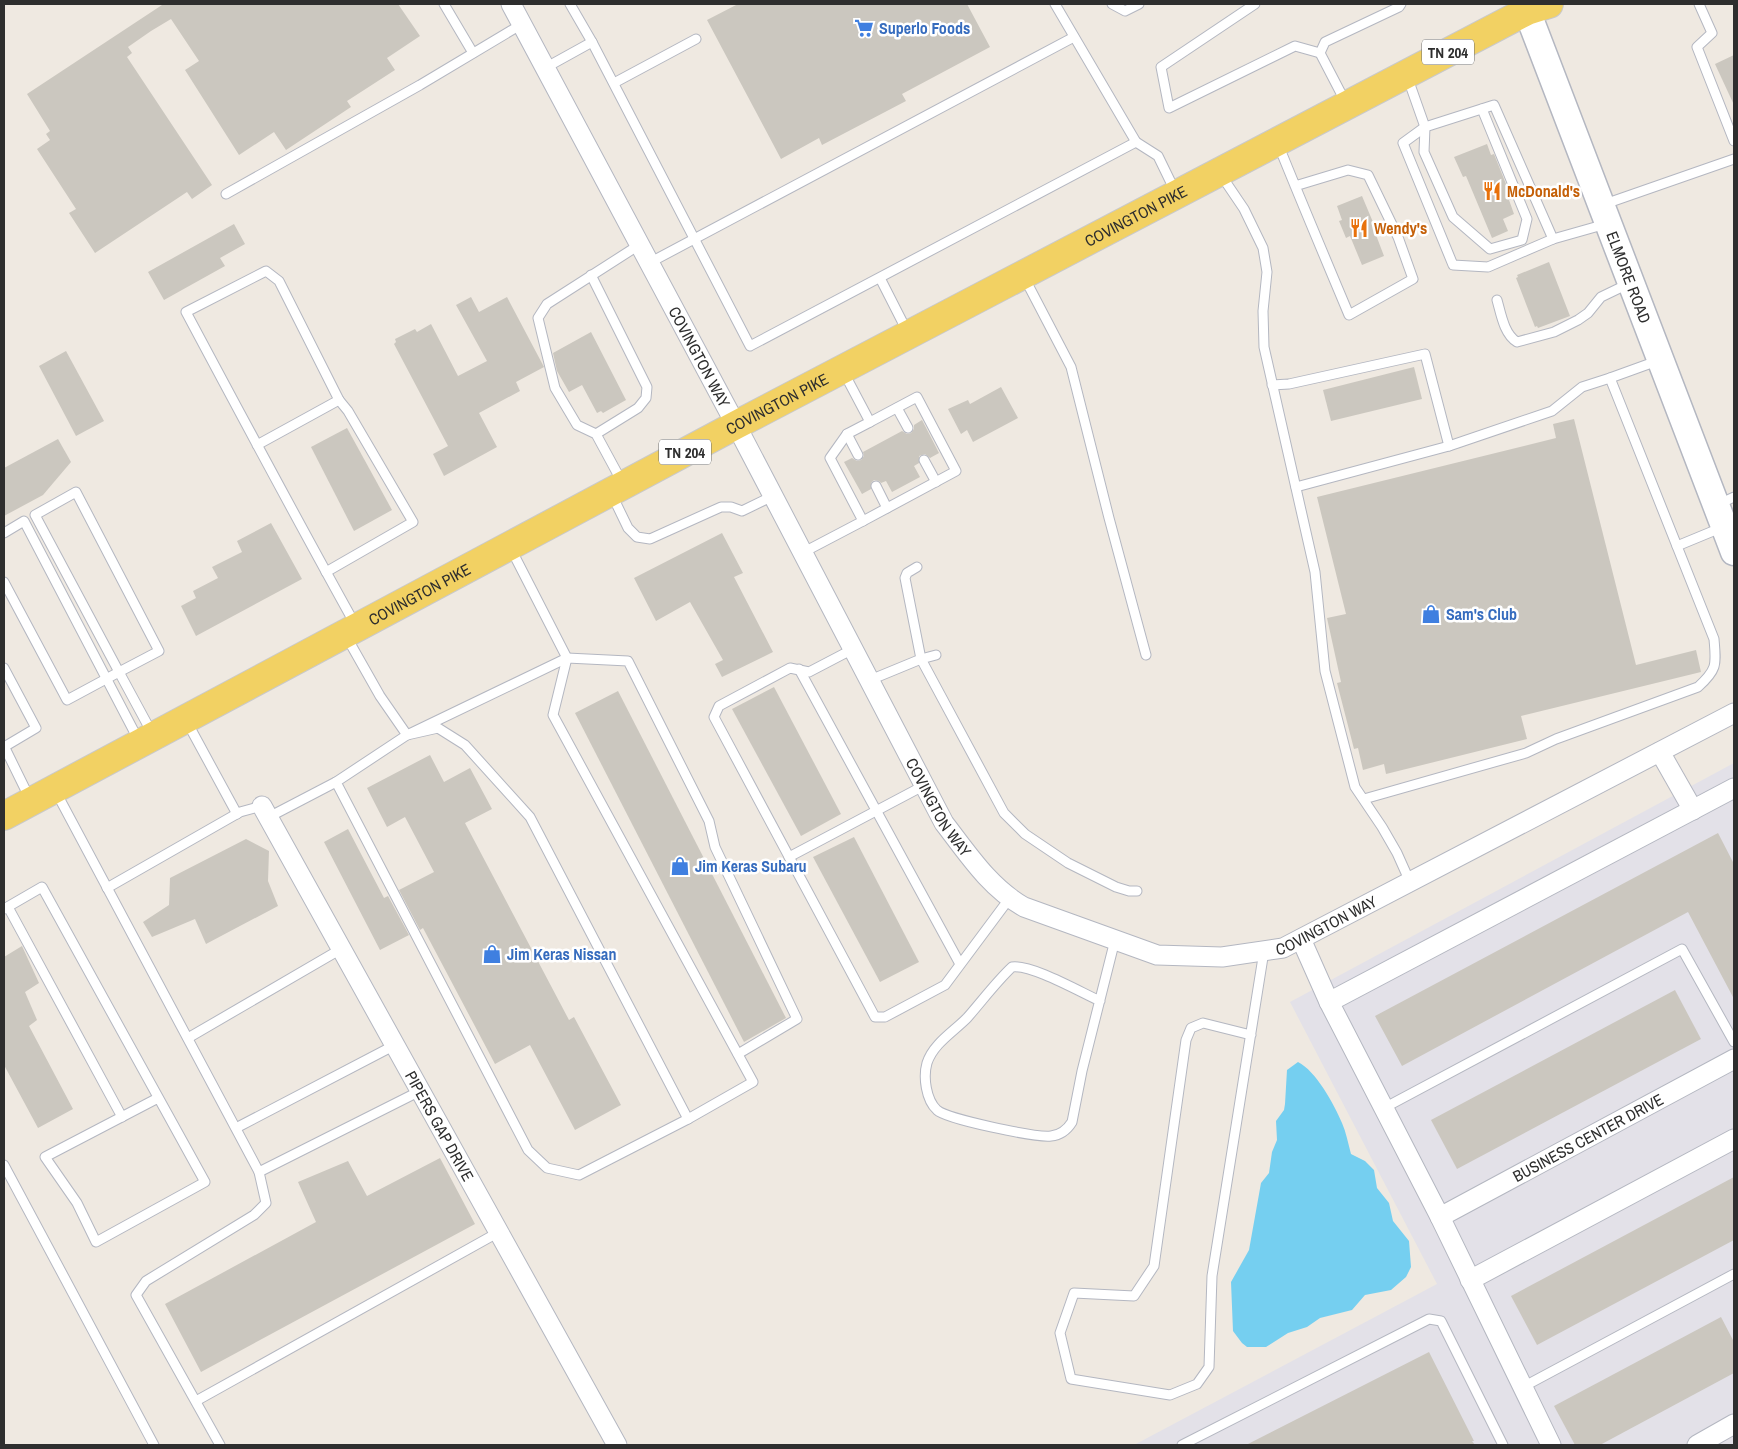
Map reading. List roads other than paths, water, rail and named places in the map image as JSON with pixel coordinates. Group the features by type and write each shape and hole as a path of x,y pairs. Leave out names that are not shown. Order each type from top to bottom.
{"main road":[{"name":"COVINGTON PIKE","path":"22,805 736,425 1534,6"}],"street":[{"name":"COVINGTON WAY","path":"511,4 736,425 944,823 983,874 1009,899 1024,907 1157,955 1222,957 1283,948 1734,713"},
{"name":"ELMORE ROAD","path":"1534,6 1605,214 1661,360 1729,525"},
{"path":"1660,752 1693,810"},
{"path":"1329,1002 1734,788"},
{"name":"PIPERS GAP DRIVE","path":"264,812 617,1445"},
{"path":"1301,939 1329,1002 1440,1217 1551,1445"},
{"name":"BUSINESS CENTER DRIVE","path":"1440,1217 1734,1059"},
{"path":"1470,1280 1734,1139"},
{"path":"1697,1445 1734,1424"}],"lane":[{"path":"444,4 473,53"},
{"path":"570,4 614,83 750,346 1136,142"},
{"path":"1055,4 1136,142 1158,156 1177,194"},
{"path":"1112,4 1125,11 1139,4"},
{"path":"1255,4 1161,67 1169,108 1295,46 1320,54 1347,105"},
{"path":"1320,54 1325,42 1399,7 1401,4"},
{"path":"1701,4 1712,33 1697,47 1734,141"},
{"path":"226,194 412,90 522,24"},
{"path":"649,263 1074,37"},
{"path":"614,83 696,39"},
{"path":"545,68 592,42"},
{"path":"1406,74 1425,127 1424,152 1453,217 1490,249 1522,240 1527,219 1482,109"},
{"path":"1553,239 1494,105 1425,127 1403,143 1453,265 1488,267 1553,239 1605,214 1734,159"},
{"path":"1277,142 1295,186 1349,315 1413,280 1398,237 1368,175 1348,170 1295,186"},
{"path":"1219,173 1244,209 1263,248 1267,272 1263,311 1264,347 1315,572 1325,670 1355,787 1393,846 1410,882"},
{"path":"639,245 547,304 538,318 555,388 577,425 596,434 617,489 628,528 637,537 650,539 720,508 731,507 742,510 773,496"},
{"path":"326,572 413,522 348,411 339,400 279,281 266,271 186,312 326,572 380,696 406,735"},
{"path":"592,275 647,386 646,398 638,408 596,434"},
{"path":"1022,275 1071,367 1108,518 1146,655"},
{"path":"880,278 909,334"},
{"path":"1497,300 1507,330 1512,339 1517,342 1554,332 1578,320 1588,313 1601,297 1631,282"},
{"path":"1272,384 1289,384 1425,354 1449,446"},
{"path":"1296,487 1449,446 1552,411 1582,388 1661,360"},
{"path":"842,369 870,422"},
{"path":"1364,799 1526,753 1556,739 1698,687 1709,677 1715,668 1714,639 1610,378"},
{"path":"802,553 956,471 918,397 847,434 830,458 862,521"},
{"path":"257,445 339,400"},
{"path":"896,408 908,428"},
{"path":"847,434 858,455"},
{"path":"924,460 936,482"},
{"path":"876,486 887,508"},
{"path":"4,532 76,492 159,651 67,700 4,582"},
{"path":"35,515 119,672 147,740"},
{"path":"24,521 106,678 147,740"},
{"path":"1677,546 1729,525"},
{"path":"336,782 528,1150 548,1168 578,1175 688,1119 753,1082 553,715 567,658 510,546"},
{"path":"916,567 907,573 905,578 921,659 1004,813 1025,834 1068,863 1116,887 1137,891"},
{"path":"853,649 809,672 790,668 718,706 714,717 875,1016 885,1018 945,986 1009,899"},
{"path":"870,680 921,659 936,655"},
{"path":"107,888 237,814 264,812 336,782 406,735 567,658 628,661 709,821 715,847 797,1019 738,1054"},
{"path":"4,668 36,728 4,747 22,805 107,888 259,1172 266,1203 254,1215 146,1281 136,1295 220,1445"},
{"path":"799,669 960,964"},
{"path":"186,719 237,814"},
{"path":"406,735 438,728 465,745 530,817 688,1119"},
{"path":"789,857 925,785"},
{"path":"122,1117 6,908 42,887 205,1182 96,1242 76,1203 45,1157 122,1117 158,1098"},
{"path":"1100,1001 1033,970 1020,966 1012,967 934,1051 927,1063 925,1075 927,1090 932,1104 941,1114 1002,1130 1045,1137 1061,1134 1068,1128 1072,1122 1082,1071 1100,1001 1115,940"},
{"path":"188,1038 341,949"},
{"path":"1384,1108 1682,949 1734,1042"},
{"path":"1251,1035 1203,1023 1191,1028 1186,1040 1154,1266 1134,1296 1074,1293 1060,1333 1072,1379 1170,1395 1197,1384 1209,1367 1212,1276 1251,1035 1264,951"},
{"path":"236,1128 395,1045"},
{"path":"259,1172 420,1091"},
{"path":"4,1165 154,1445"},
{"path":"196,1400 499,1232"},
{"path":"1522,1387 1734,1274"},
{"path":"1182,1445 1429,1319 1441,1322 1503,1445"}],"water":[{"path":"1298,1062 1305,1066 1318,1080 1339,1115 1351,1154 1365,1161 1374,1170 1377,1188 1389,1203 1393,1221 1409,1241 1411,1267 1406,1277 1391,1290 1365,1295 1352,1310 1320,1318 1307,1327 1288,1333 1266,1347 1247,1347 1233,1331 1231,1282 1249,1250 1261,1183 1269,1173 1272,1152 1277,1140 1276,1121 1284,1110 1287,1070"}],"place":[{"name":"Superlo Foods","path":"864,28"},
{"name":"McDonald's","path":"1492,191"},
{"name":"Wendy's","path":"1359,228"},
{"name":"Sam's Club","path":"1431,614"},
{"name":"Jim Keras Subaru","path":"680,866"},
{"name":"Jim Keras Nissan","path":"492,954"}]}
